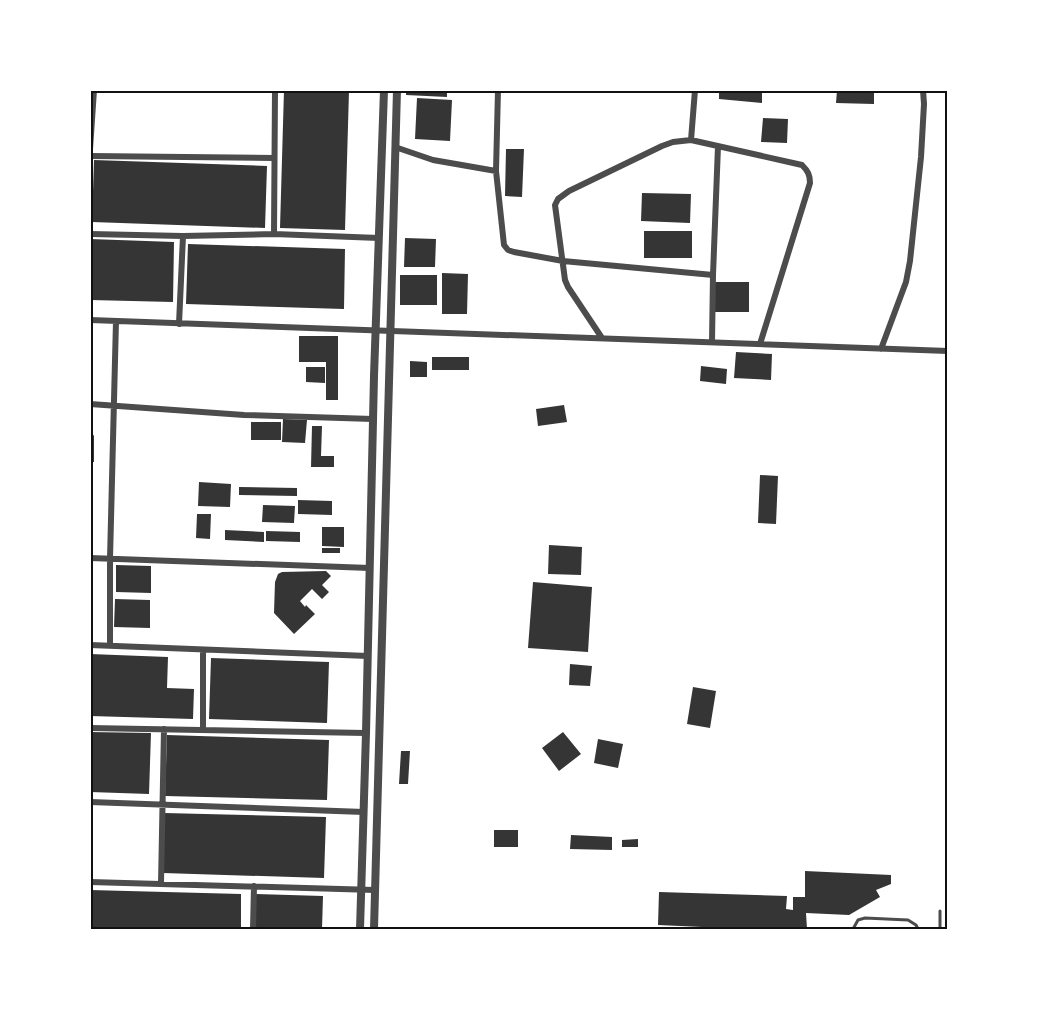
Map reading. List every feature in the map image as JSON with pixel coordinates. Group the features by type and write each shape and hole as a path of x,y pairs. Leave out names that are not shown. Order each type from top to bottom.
{"street":[{"path":"90,149 94,90"},
{"path":"274,234 275,90"},
{"path":"360,929 375,330 384,90"},
{"path":"374,929 397,90"},
{"path":"498,90 496,171 504,245 508,250 563,261 713,275"},
{"path":"691,140 694,90"},
{"path":"881,349 906,282 910,261 921,157 923,90"},
{"path":"602,338 568,287 555,205 558,199 569,191 662,146 691,140 802,165 810,176 810,183 760,344"},
{"path":"712,342 718,146"},
{"path":"395,147 433,160 496,171"},
{"path":"90,156 274,158"},
{"path":"90,234 183,236 274,234 379,238"},
{"path":"179,324 183,236"},
{"path":"90,320 948,351"},
{"path":"110,645 116,321"},
{"path":"90,404 244,415 373,419"},
{"path":"90,558 370,568"},
{"path":"90,645 368,656"},
{"path":"203,650 203,730"},
{"path":"90,728 366,733"},
{"path":"160,884 164,729"},
{"path":"90,802 364,812"},
{"path":"90,882 375,890"},
{"path":"253,929 254,886"}],"lane":[{"path":"940,911 940,929"},
{"path":"853,929 858,920 865,918 908,920 918,929"}],"building":[{"path":"284,90 349,91 345,230 280,228"},
{"path":"406,90 447,90 447,97 406,95"},
{"path":"719,90 762,90 762,103 719,99"},
{"path":"837,90 874,90 874,104 836,103"},
{"path":"417,98 452,100 450,141 415,139"},
{"path":"763,118 788,119 787,143 761,142"},
{"path":"506,149 524,149 522,197 505,196"},
{"path":"94,160 267,166 265,228 92,222"},
{"path":"642,193 691,194 690,223 641,221"},
{"path":"644,231 692,231 692,258 644,258"},
{"path":"405,238 436,239 435,267 404,267"},
{"path":"90,239 174,242 173,302 90,300"},
{"path":"188,244 345,249 344,309 186,304"},
{"path":"442,273 468,274 467,314 442,314"},
{"path":"400,275 437,275 437,305 400,305"},
{"path":"714,282 749,282 749,312 714,312"},
{"path":"299,336 338,336 338,400 326,400 326,362 299,362"},
{"path":"736,352 772,354 771,380 734,378"},
{"path":"432,357 469,357 469,370 432,370"},
{"path":"410,361 427,362 427,377 410,377"},
{"path":"701,366 727,369 726,384 700,381"},
{"path":"306,367 325,367 325,383 306,382"},
{"path":"564,405 567,422 538,426 536,409"},
{"path":"283,419 307,420 305,443 282,442"},
{"path":"251,422 281,422 281,440 251,440"},
{"path":"312,426 322,426 321,456 334,456 334,467 311,467"},
{"path":"90,430 94,436 94,462 90,462"},
{"path":"760,475 778,476 776,524 758,523"},
{"path":"199,482 231,484 230,507 198,506"},
{"path":"239,487 297,488 297,496 239,495"},
{"path":"298,500 332,501 332,515 298,514"},
{"path":"263,505 295,506 294,523 262,522"},
{"path":"197,514 211,514 210,539 196,538"},
{"path":"322,527 344,527 344,547 322,546"},
{"path":"225,530 264,532 264,542 225,540"},
{"path":"266,531 300,532 300,542 266,541"},
{"path":"549,545 582,547 581,575 548,574"},
{"path":"322,548 340,548 340,553 322,553"},
{"path":"116,565 151,566 151,593 116,592"},
{"path":"326,571 331,576 322,585 329,592 322,599 312,589 300,601 315,614 294,634 274,613 275,582 278,574"},
{"path":"533,582 592,587 588,652 528,648"},
{"path":"115,599 150,600 150,628 114,627"},
{"path":"90,654 168,657 167,688 194,689 193,719 90,716"},
{"path":"211,658 329,662 327,723 209,719"},
{"path":"570,664 592,666 590,686 569,685"},
{"path":"693,687 716,691 710,728 687,724"},
{"path":"90,732 151,733 149,794 90,792"},
{"path":"563,732 581,754 559,771 542,748"},
{"path":"167,735 329,740 327,800 165,796"},
{"path":"598,739 623,744 618,768 594,763"},
{"path":"401,751 410,751 408,784 399,784"},
{"path":"164,813 326,817 324,878 163,873"},
{"path":"494,830 518,830 518,847 494,847"},
{"path":"571,835 612,837 612,850 570,849"},
{"path":"638,839 638,847 622,847 622,840"},
{"path":"805,871 891,875 891,884 876,890 880,897 849,915 806,913 807,929 658,925 659,892 787,896 786,909 793,910 793,897 805,897"},
{"path":"90,890 241,894 241,929 90,929"},
{"path":"256,894 323,896 322,929 255,929"}]}
